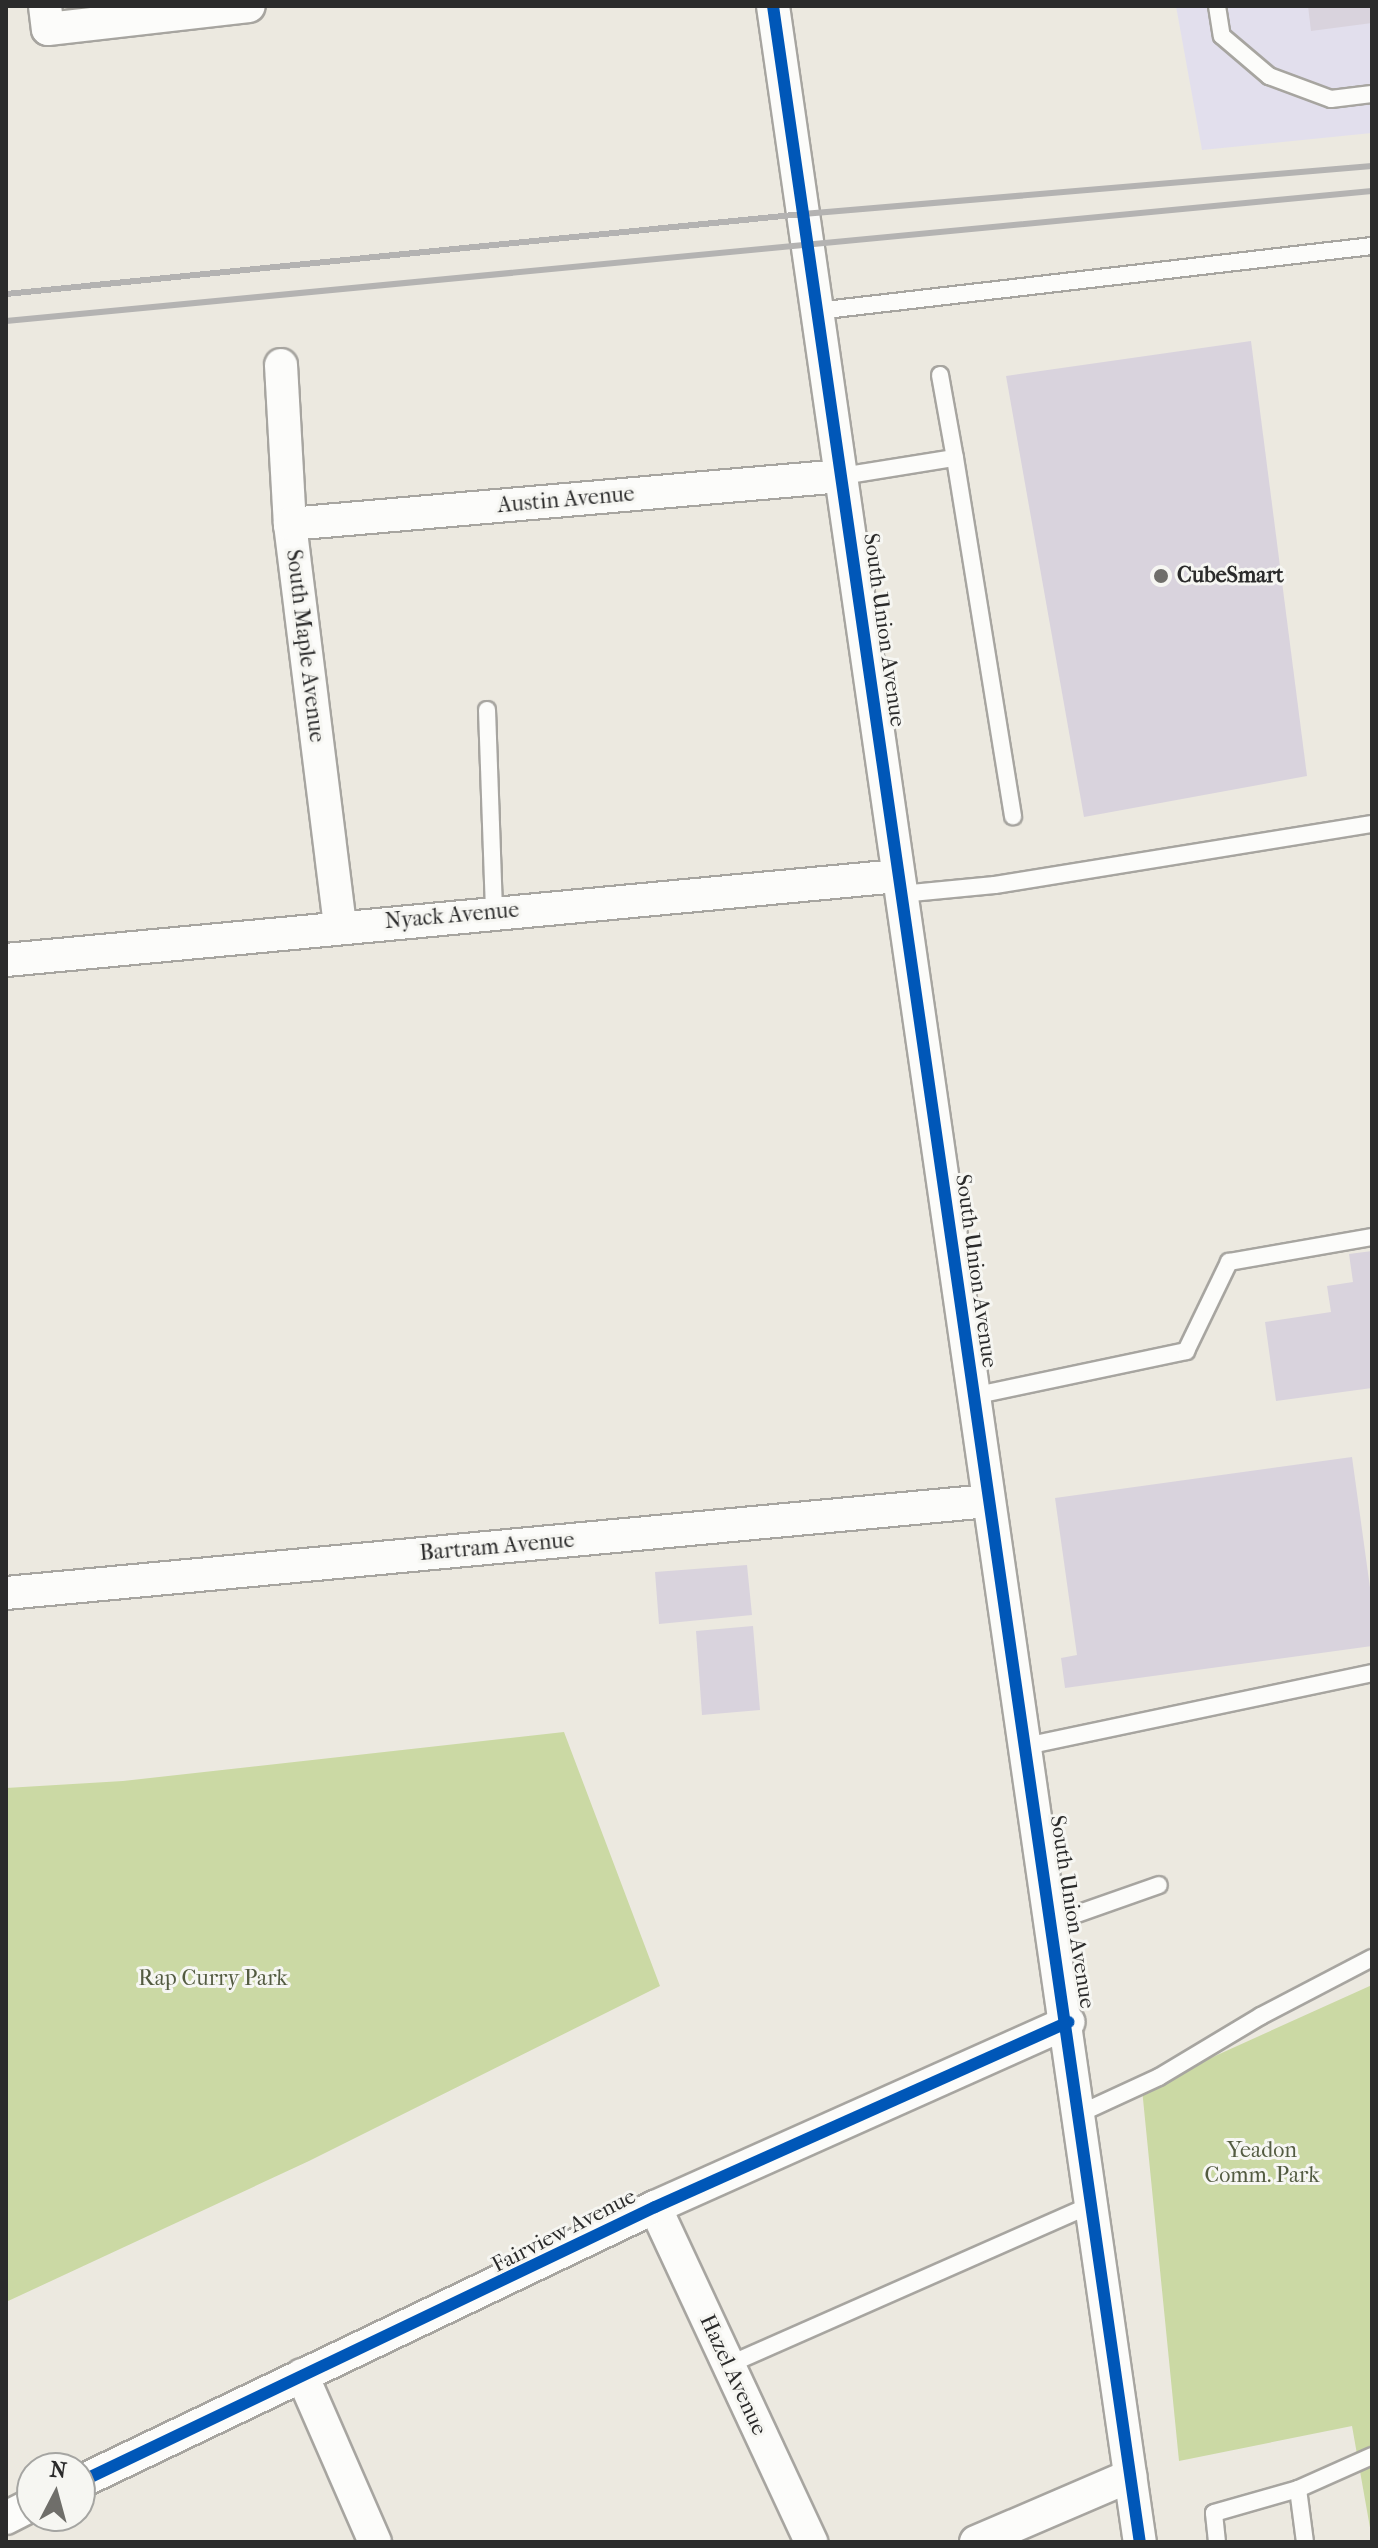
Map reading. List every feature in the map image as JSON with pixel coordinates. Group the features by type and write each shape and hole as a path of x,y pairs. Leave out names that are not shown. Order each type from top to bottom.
{"street":[{"path":"45,6 48,29 249,6"},
{"name":"South Union Avenue","path":"773,6 988,1501 1069,2022 1140,2542"},
{"name":"South Maple Avenue","path":"281,365 290,524 340,927"},
{"name":"Austin Avenue","path":"290,524 842,476"},
{"name":"Nyack Avenue","path":"6,960 494,912 899,885"},
{"name":"Bartram Avenue","path":"6,1593 988,1501"},
{"name":"Fairview Avenue","path":"96,2474 302,2375 482,2294 655,2207 1069,2022"},
{"name":"Hazel Avenue","path":"655,2207 811,2542"},
{"path":"302,2375 375,2542"},
{"path":"976,2542 1130,2476"}],"lane":[{"path":"1217,6 1222,36 1269,76 1331,99 1372,94"},
{"path":"817,311 1372,246"},
{"path":"940,375 1013,816"},
{"path":"842,476 955,458"},
{"path":"487,710 494,912"},
{"path":"899,885 995,885 1372,824"},
{"path":"973,1396 1186,1351 1229,1262 1372,1237"},
{"path":"1026,1746 1372,1673"},
{"path":"1054,1922 1159,1885"},
{"path":"1081,2113 1159,2077 1372,1958"},
{"path":"728,2365 1093,2204"},
{"path":"1217,2542 1214,2513 1298,2489 1372,2456"},
{"path":"1298,2489 1305,2542"}],"shaded area":[{"path":"1176,6 1372,6 1372,133 1202,150"}],"green space":[{"name":"Rap Curry Park","path":"564,1732 660,1986 309,2161 6,2302 6,1788 123,1781"},
{"name":"Yeadon Comm. Park","path":"1372,1985 1372,2539 1352,2426 1179,2461 1142,2089"}],"building":[{"path":"1308,6 1372,6 1372,23 1311,31"},
{"name":"CubeSmart","path":"1251,341 1307,776 1084,817 1006,376"},
{"path":"1372,1251 1372,1388 1276,1401 1265,1322 1331,1312 1327,1286 1353,1282 1349,1254"},
{"path":"1352,1457 1372,1602 1372,1646 1065,1688 1061,1658 1077,1655 1055,1498"},
{"path":"747,1565 752,1615 659,1624 655,1572"},
{"path":"753,1626 760,1710 702,1715 696,1631"}],"railway":[{"path":"6,294 803,214 1372,166"},
{"path":"6,321 1372,191"}],"cycle path":[{"path":"773,6 1140,2542"},
{"path":"96,2474 655,2207 1069,2022"}],"place":[{"name":"CubeSmart","path":"1161,576"}]}
